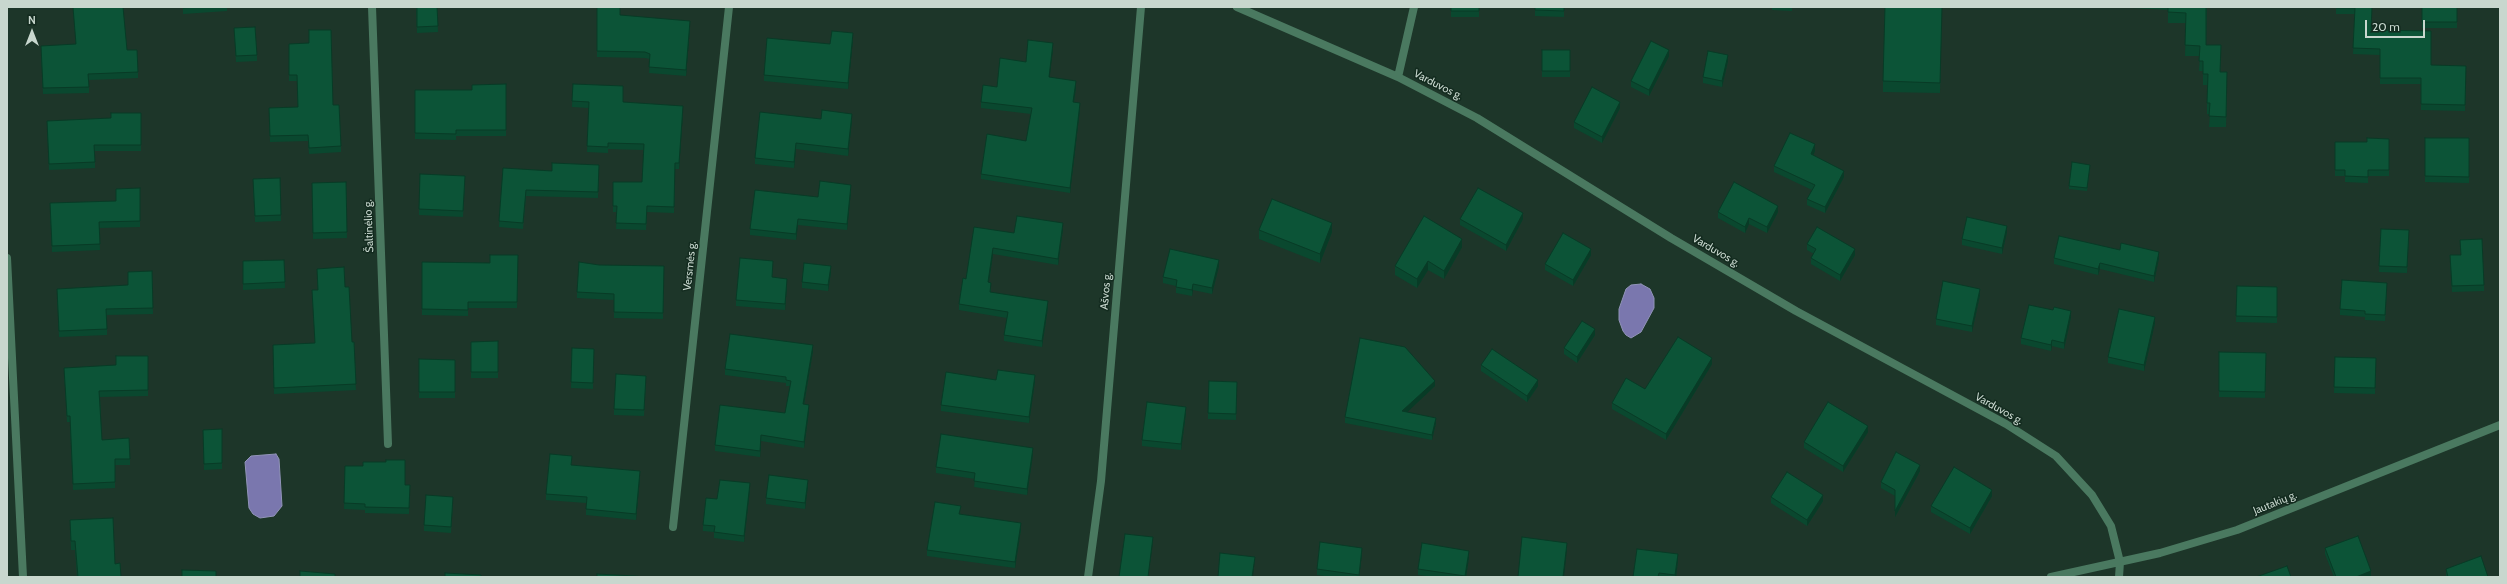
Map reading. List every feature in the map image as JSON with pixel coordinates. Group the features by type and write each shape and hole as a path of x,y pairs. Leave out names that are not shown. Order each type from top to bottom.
{"street":[{"name":"Šaltinėlio g.","path":"372,7 388,444"},
{"name":"Versmės g.","path":"674,527 729,7"},
{"name":"Ašvos g.","path":"1088,577 1101,481 1141,7"},
{"name":"Varduvos g.","path":"1238,7 1398,77 1477,118 1671,238 1796,311 2006,424 2056,456 2092,495 2111,526 2120,562 2119,577"},
{"path":"1398,77 1414,7"},
{"path":"7,258 23,577"},
{"name":"Jautakių g.","path":"2051,577 2120,562 2237,530 2500,425"}],"shaded area":[{"path":"1641,284 1650,289 1654,298 1654,308 1641,332 1631,338 1623,331 1619,320 1619,309 1626,289 1631,285"},
{"path":"276,454 279,459 282,506 274,516 260,518 253,514 249,508 245,462 251,456"}],"building":[{"path":"73,7 123,7 127,50 137,50 138,72 88,74 89,87 43,88 41,46 76,44"},
{"path":"417,7 437,7 438,26 417,27"},
{"path":"597,7 620,7 620,15 690,21 686,70 649,67 650,54 645,52 597,51"},
{"path":"1451,7 1479,7 1479,11 1451,11"},
{"path":"1535,7 1564,7 1564,11 1535,10"},
{"path":"1885,7 1942,7 1940,83 1883,81"},
{"path":"2168,7 2206,7 2206,45 2221,45 2220,72 2227,72 2226,117 2209,116 2210,103 2207,103 2208,74 2203,74 2203,61 2199,61 2200,46 2185,45 2186,13 2168,12"},
{"path":"2336,7 2372,7 2371,30 2431,31 2431,65 2466,66 2465,105 2421,104 2421,78 2380,78 2380,49 2353,48 2355,8"},
{"path":"2422,7 2457,7 2457,22 2422,22"},
{"path":"255,27 257,55 236,56 234,28"},
{"path":"309,30 331,30 333,105 339,105 341,146 309,148 308,135 270,136 269,108 298,107 297,75 289,75 289,44 309,43"},
{"path":"832,31 853,33 848,83 764,75 767,38 830,44"},
{"path":"1028,40 1053,43 1049,77 1076,81 1073,102 1080,103 1070,188 981,174 987,134 1026,141 1032,108 981,102 983,85 997,87 1000,58 1026,62"},
{"path":"1651,41 1669,50 1649,90 1631,81"},
{"path":"1542,50 1570,50 1570,71 1542,71"},
{"path":"1708,51 1728,55 1722,81 1703,77"},
{"path":"506,84 506,130 456,130 456,134 415,133 415,90 472,90 472,85"},
{"path":"573,84 623,86 623,102 683,106 679,163 675,163 674,207 647,206 646,224 616,223 617,206 613,206 613,182 642,182 644,144 608,143 608,147 587,146 589,102 572,101"},
{"path":"1592,87 1620,102 1602,137 1574,122"},
{"path":"822,110 852,114 848,149 796,143 794,162 755,158 760,112 821,119"},
{"path":"111,113 141,113 141,145 94,145 95,162 49,164 47,121 111,118"},
{"path":"1790,133 1815,144 1811,154 1844,171 1825,207 1807,199 1815,185 1774,166"},
{"path":"2367,138 2389,139 2389,170 2368,170 2368,177 2345,176 2345,170 2335,170 2335,142 2367,142"},
{"path":"2425,138 2469,138 2469,177 2425,176"},
{"path":"2072,162 2090,165 2087,188 2069,186"},
{"path":"552,163 599,165 598,192 526,190 523,223 499,221 503,168 552,171"},
{"path":"420,174 465,176 463,211 419,209"},
{"path":"280,178 281,215 255,216 253,179"},
{"path":"820,181 851,185 847,224 798,219 796,234 750,229 755,190 818,197"},
{"path":"346,182 347,232 313,233 312,183"},
{"path":"1734,182 1778,206 1767,227 1749,218 1745,227 1718,212"},
{"path":"140,188 140,221 99,222 100,244 52,246 50,203 116,201 116,189"},
{"path":"1478,188 1523,213 1506,245 1460,219"},
{"path":"1272,199 1332,223 1320,254 1259,230"},
{"path":"1017,216 1063,223 1058,259 993,248 988,282 991,283 990,292 1048,301 1042,341 1004,335 1008,312 959,304 963,278 966,279 974,227 1014,233"},
{"path":"1424,216 1462,239 1444,271 1428,261 1417,279 1395,266"},
{"path":"1967,217 2007,226 2002,248 1962,239"},
{"path":"1817,227 1855,249 1840,275 1811,258 1816,249 1807,244"},
{"path":"2381,229 2409,230 2407,267 2379,266"},
{"path":"1563,233 1591,249 1573,280 1545,264"},
{"path":"2059,236 2120,250 2121,243 2159,252 2154,276 2100,263 2098,269 2054,258"},
{"path":"2482,239 2484,285 2452,286 2450,255 2461,255 2460,240"},
{"path":"1170,249 1219,260 1212,288 1193,284 1192,290 1176,287 1177,280 1163,277"},
{"path":"490,255 518,255 517,302 468,302 468,310 422,309 422,262 490,263"},
{"path":"740,258 773,261 772,277 787,279 785,304 736,300"},
{"path":"284,260 285,282 243,284 243,261"},
{"path":"579,262 599,265 664,266 663,313 614,312 614,294 577,292"},
{"path":"804,263 831,266 828,285 802,282"},
{"path":"344,267 345,287 349,287 356,384 274,388 273,345 315,343 312,290 318,290 317,269"},
{"path":"152,271 153,308 106,309 107,329 59,331 57,289 128,285 128,272"},
{"path":"2342,280 2387,283 2385,315 2365,314 2365,311 2340,309"},
{"path":"1943,281 1980,289 1972,326 1936,319"},
{"path":"2237,286 2277,287 2277,317 2236,316"},
{"path":"2029,305 2053,310 2054,307 2071,311 2064,343 2052,340 2051,345 2021,338"},
{"path":"2119,309 2155,317 2144,365 2108,357"},
{"path":"1582,321 1595,329 1577,357 1564,348"},
{"path":"730,334 813,345 803,404 809,405 804,442 761,435 760,451 715,445 720,405 785,413 791,381 786,380 786,377 725,369"},
{"path":"1678,337 1712,358 1666,434 1612,403 1626,378 1645,389"},
{"path":"1360,338 1405,347 1435,381 1402,411 1436,418 1432,435 1345,417"},
{"path":"498,341 498,372 471,372 471,342"},
{"path":"572,348 594,349 593,383 571,382"},
{"path":"1492,349 1538,380 1527,396 1481,365"},
{"path":"2219,352 2266,353 2265,392 2219,391"},
{"path":"116,356 148,356 148,390 99,391 102,440 129,438 130,459 115,459 115,482 73,484 70,416 67,416 64,368 116,365"},
{"path":"2335,357 2376,358 2375,388 2334,387"},
{"path":"419,359 455,360 455,392 419,392"},
{"path":"998,370 1035,375 1029,417 941,405 946,372 996,380"},
{"path":"616,374 646,376 644,410 614,409"},
{"path":"1209,381 1237,382 1236,414 1208,413"},
{"path":"1147,402 1186,407 1181,444 1142,440"},
{"path":"1828,402 1868,426 1843,466 1804,442"},
{"path":"222,429 222,463 204,464 203,430"},
{"path":"941,434 1033,448 1027,489 974,481 975,473 936,467"},
{"path":"1896,452 1920,465 1895,511 1895,490 1881,482"},
{"path":"550,454 572,456 571,465 640,471 636,514 586,509 587,497 546,494"},
{"path":"386,460 405,460 405,485 410,485 409,508 365,507 365,504 344,503 345,466 363,466 363,462 386,462"},
{"path":"1954,467 1992,490 1970,528 1931,506"},
{"path":"1787,472 1823,495 1807,520 1771,497"},
{"path":"769,475 808,480 805,503 766,498"},
{"path":"720,480 750,483 744,536 714,532 715,526 703,525 706,498 717,499"},
{"path":"426,495 453,497 451,527 424,525"},
{"path":"935,502 961,506 959,514 1021,523 1015,562 927,550"},
{"path":"113,518 115,564 120,563 121,577 78,577 75,541 71,541 70,520"},
{"path":"1125,534 1153,537 1148,577 1119,577"},
{"path":"2358,536 2371,571 2356,577 2336,577 2325,548"},
{"path":"1522,537 1567,543 1563,577 1518,577"},
{"path":"1320,542 1362,548 1359,575 1317,569"},
{"path":"1422,543 1469,551 1465,576 1418,569"},
{"path":"1637,549 1678,554 1675,575 1659,573 1658,577 1633,577"},
{"path":"1220,553 1255,557 1252,577 1218,577"},
{"path":"2481,556 2488,577 2448,577 2446,569"},
{"path":"2287,566 2291,577 2256,577"},
{"path":"182,570 216,571 216,577 182,577"},
{"path":"300,571 335,574 335,577 300,577"},
{"path":"445,573 481,575 481,577 445,577"},
{"path":"597,574 635,576 643,577 597,577"}]}
